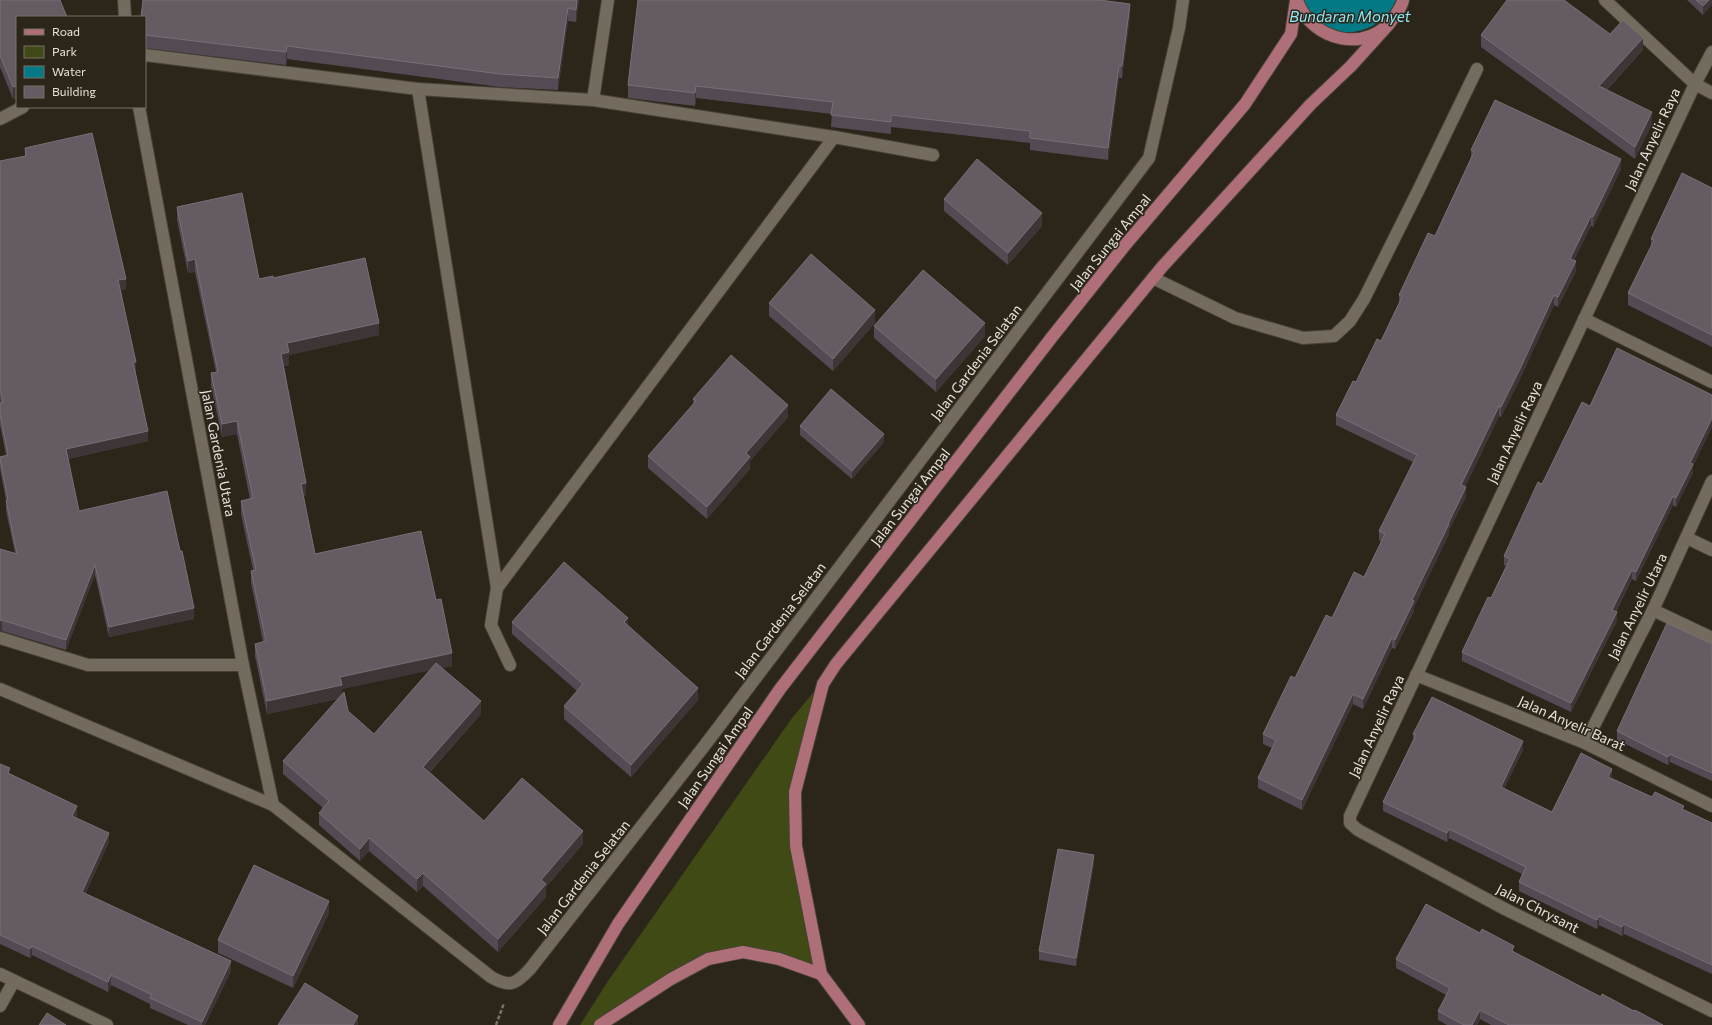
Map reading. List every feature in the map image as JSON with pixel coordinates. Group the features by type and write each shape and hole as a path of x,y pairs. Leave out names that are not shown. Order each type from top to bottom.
{"main road":[{"path":"1296,0 1310,23 1329,35 1350,40 1371,36 1389,24"},
{"name":"Jalan Sungai Ampal","path":"559,1025 618,924 780,689 1056,331 1126,244 1245,104 1291,34 1296,0"},
{"path":"858,1025 821,974 796,846 795,792 823,684 836,664 1153,278 1311,104 1350,66 1389,24 1403,0"},
{"path":"600,1025 671,979 708,960 743,952 779,959 821,974"}],"street":[{"path":"124,0 125,16"},
{"path":"593,100 608,0"},
{"name":"Jalan Gardenia Selatan","path":"0,689 273,805 491,977 502,983 510,984 520,979 535,963 705,745 1149,158 1183,0"},
{"path":"1605,0 1695,84 1712,93"},
{"name":"Jalan Anyelir Raya","path":"1353,827 1350,823 1350,816 1695,84 1712,52"},
{"path":"146,55 418,89 593,100 834,137 933,155"},
{"path":"1153,278 1234,318 1303,338 1334,336 1350,321 1364,299 1422,184 1477,69"},
{"path":"418,89 496,588 492,625 510,665"},
{"path":"0,119 21,108"},
{"name":"Jalan Gardenia Utara","path":"139,108 243,665 273,805"},
{"path":"496,588 834,137"},
{"path":"1584,319 1712,382"},
{"name":"Jalan Anyelir Utara","path":"1585,743 1653,610 1712,481"},
{"path":"1687,538 1712,550"},
{"path":"1653,610 1712,638"},
{"path":"0,638 88,665 243,665"},
{"name":"Jalan Anyelir Barat","path":"1416,675 1585,743 1712,806"},
{"name":"Jalan Chrysant","path":"1353,827 1503,908 1712,1010"},
{"path":"0,974 107,1025"},
{"path":"0,1006 14,981"}],"green space":[{"path":"818,687 791,790 814,967 781,956 707,956 594,1025 580,1025 608,981 792,718"}],"water":[{"name":"Bundaran Monyet","path":"1303,0 1396,0 1388,14 1376,24 1363,30 1348,32 1334,31 1321,25 1310,15"}],"building":[{"path":"0,0 60,0 67,16 16,16 16,86 13,87 0,55"},
{"path":"143,0 577,0 576,10 568,8 558,78 500,74 287,46 286,52 146,35 146,16 141,16"},
{"path":"638,0 1100,0 1130,4 1122,66 1119,66 1108,148 1030,138 1030,131 891,115 891,122 831,115 833,102 696,86 695,93 628,85"},
{"path":"1507,0 1564,0 1610,34 1623,20 1643,38 1599,86 1652,112 1635,147 1481,35"},
{"path":"1696,0 1709,0 1703,6"},
{"path":"1495,100 1621,159 1593,217 1591,216 1570,259 1576,261 1558,297 1554,295 1520,369 1501,407 1499,406 1461,485 1466,487 1412,600 1414,601 1395,640 1392,638 1363,699 1353,694 1302,800 1258,778 1276,740 1263,734 1291,676 1295,678 1326,615 1332,618 1354,572 1364,577 1385,534 1379,531 1417,455 1336,415 1353,381 1356,382 1377,339 1381,341 1402,297 1399,295 1428,233 1435,236 1474,152 1471,150"},
{"path":"92,133 126,279 118,280 136,362 133,362 148,431 66,449 79,511 167,491 194,608 109,627 95,565 66,640 2,620 0,621 0,549 17,554 6,500 8,500 0,459 0,457 8,455 0,414 0,403 3,402 0,389 0,161 26,156 25,148"},
{"path":"977,159 1042,213 1008,253 944,199"},
{"path":"1682,173 1712,188 1712,335 1628,293 1654,240 1651,239"},
{"path":"242,193 259,279 273,276 273,278 365,258 379,323 287,343 289,352 281,354 306,483 301,484 315,554 421,531 436,600 441,599 452,653 340,677 342,685 267,701 255,644 266,641 251,571 256,570 241,501 253,498 237,421 222,424 211,373 218,372 195,259 188,261 177,207"},
{"path":"811,254 875,310 833,359 769,303"},
{"path":"923,270 985,323 936,379 874,326"},
{"path":"1617,348 1712,395 1712,418 1690,463 1693,464 1676,498 1673,496 1636,572 1632,570 1612,610 1617,612 1571,703 1462,652 1488,597 1491,598 1510,559 1504,556 1538,482 1542,484 1582,402 1590,406"},
{"path":"731,355 788,405 746,453 750,457 707,507 648,456 696,401 693,399"},
{"path":"831,389 884,434 852,471 800,426"},
{"path":"564,562 628,618 624,622 698,688 631,765 564,706 583,684 512,622"},
{"path":"1667,623 1712,644 1712,649 1710,652 1712,653 1712,773 1670,754 1668,757 1617,731"},
{"path":"436,663 481,701 423,767 484,821 522,778 583,831 541,880 546,884 498,939 423,873 417,879 369,838 360,849 319,813 329,801 283,761 344,692 348,711 374,734"},
{"path":"1432,697 1523,741 1501,787 1552,812 1581,753 1612,769 1608,777 1652,797 1655,792 1684,806 1682,809 1712,823 1712,965 1624,924 1622,927 1599,916 1597,920 1519,882 1526,867 1449,829 1447,833 1383,802 1416,735 1413,734"},
{"path":"0,764 10,768 8,773 77,806 72,816 109,833 82,892 231,961 202,1022 150,998 152,995 111,975 108,982 32,946 30,949 0,935"},
{"path":"1058,849 1094,855 1076,958 1039,951"},
{"path":"254,865 329,901 293,976 218,940"},
{"path":"1426,904 1480,933 1482,929 1514,946 1512,951 1601,997 1602,994 1663,1025 1509,1025 1480,1010 1472,1025 1464,1025 1438,1011 1450,988 1396,959"},
{"path":"305,983 358,1016 353,1025 278,1025"},
{"path":"47,1013 66,1025 39,1025"}]}
